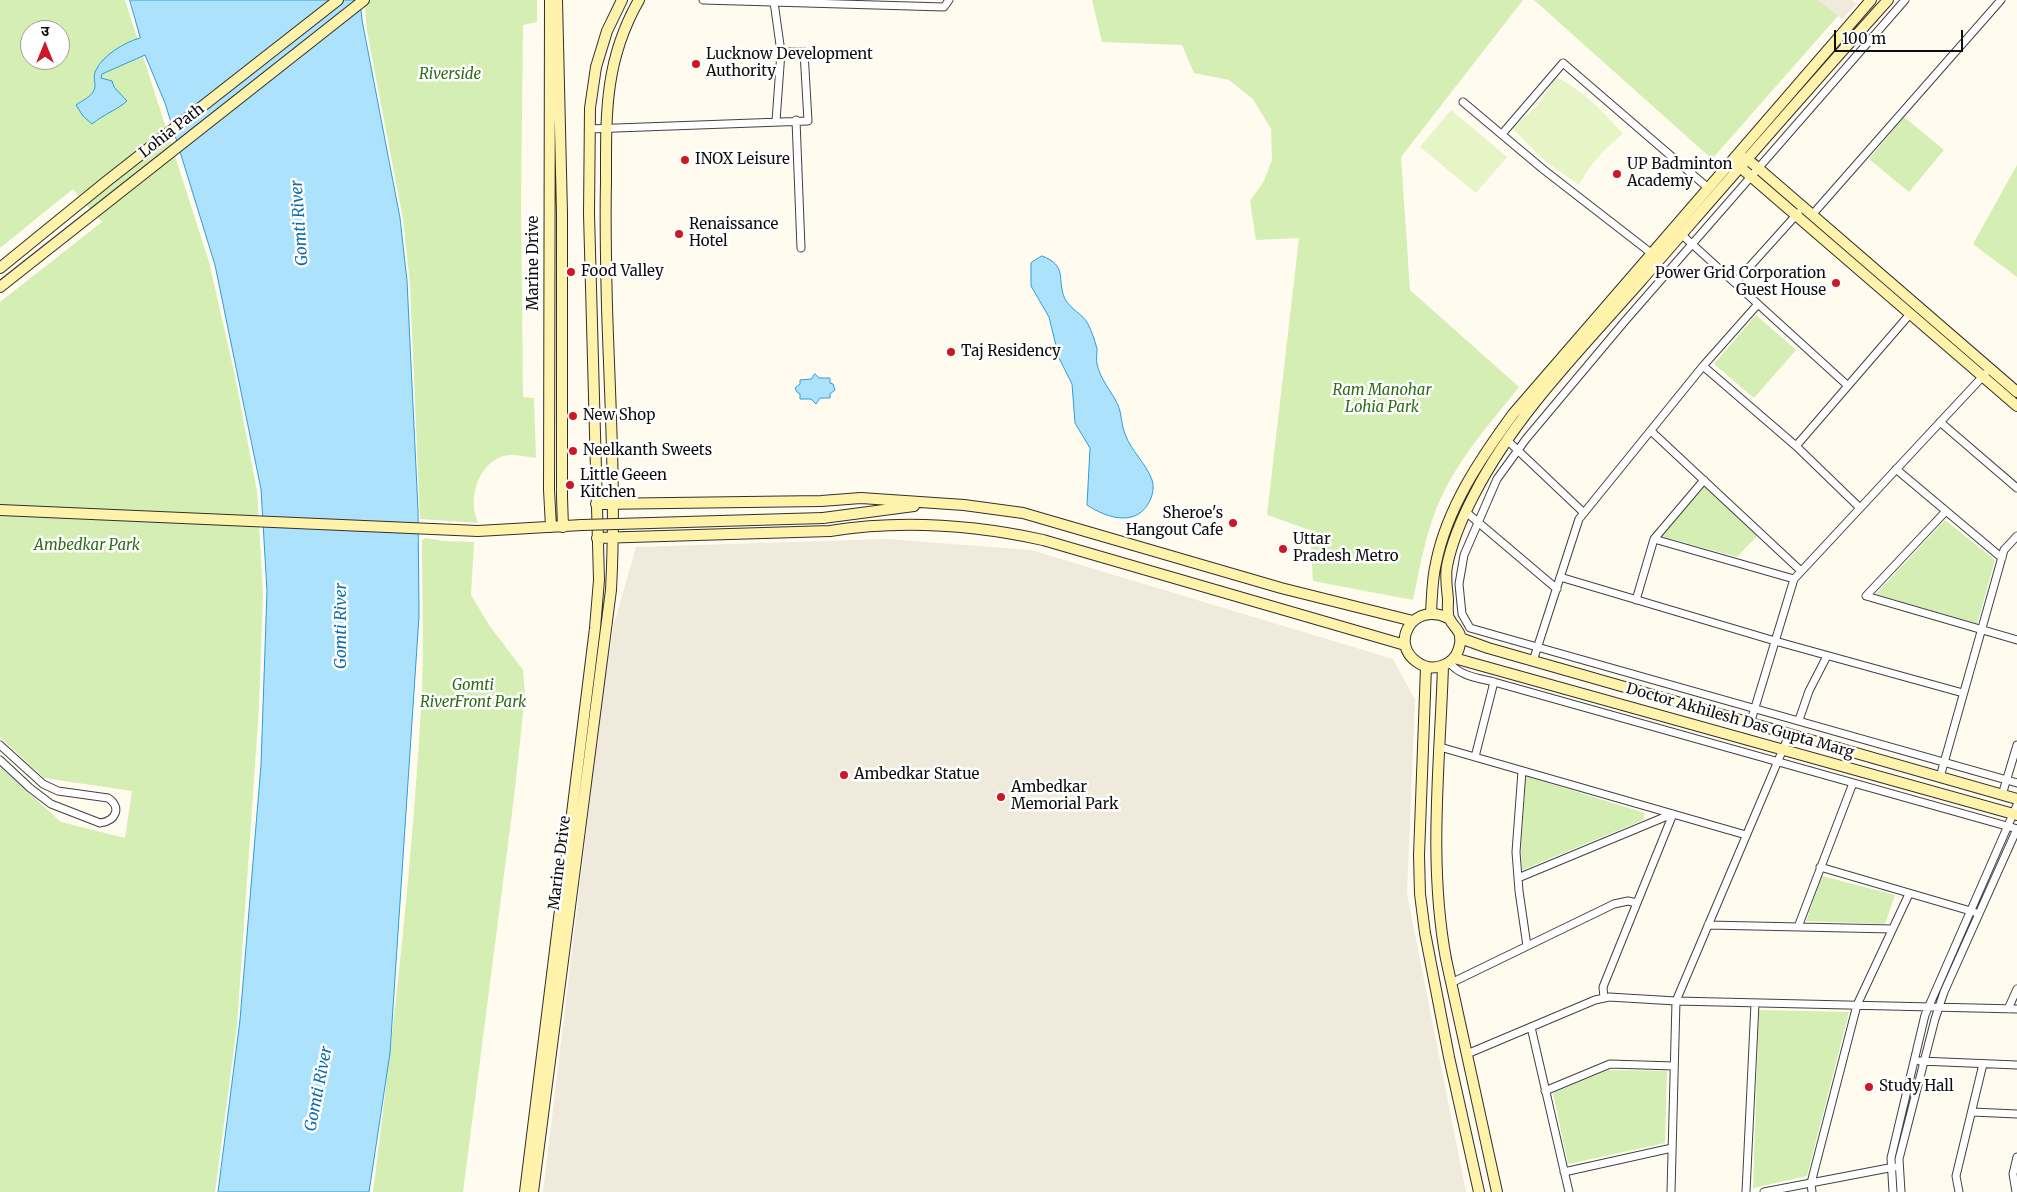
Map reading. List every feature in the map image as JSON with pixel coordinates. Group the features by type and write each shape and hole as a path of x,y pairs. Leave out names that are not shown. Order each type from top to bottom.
{"street":[{"name":"Lohia Path","path":"0,268 107,181 338,0"},
{"name":"Lohia Path","path":"0,287 364,0"},
{"name":"Marine Drive","path":"550,0 549,490 551,527"},
{"name":"Marine Drive","path":"558,0 562,212 563,527"},
{"name":"Marine Drive","path":"525,1192 596,628 599,580 589,214 589,129 596,67 607,31 622,0"},
{"name":"Marine Drive","path":"533,1192 611,590 614,538 605,245 606,128 610,82 616,53 639,0"},
{"path":"703,0 870,3 944,8 948,0"},
{"path":"1431,613 1436,564 1446,529 1462,494 1486,452 1512,414 1871,0"},
{"path":"1448,618 1447,568 1456,534 1492,463 1560,374 1888,0"},
{"path":"1905,0 1619,328 1518,450 1497,479 1464,555 1459,584 1462,614 1470,628 2017,783"},
{"path":"1812,215 2001,0"},
{"path":"774,2 781,52 776,121"},
{"path":"589,129 808,121 804,52 781,52"},
{"path":"1502,134 1563,63 1707,187"},
{"path":"1463,102 1544,170 1651,253"},
{"path":"796,120 801,248"},
{"path":"1734,156 1744,163 1758,168 1812,215 1986,373 2017,406"},
{"path":"1744,163 1751,176 1910,314 1986,373 2017,392"},
{"path":"1735,283 1803,208"},
{"path":"1682,234 1847,385"},
{"path":"1533,661 1579,519 1703,366 1758,304"},
{"path":"1796,446 1910,314"},
{"path":"1703,366 1796,446 1860,508"},
{"path":"1750,724 1794,579 1986,373"},
{"path":"1940,422 2017,488"},
{"path":"1651,431 1801,571"},
{"path":"1508,441 1584,513"},
{"path":"1896,469 2002,558"},
{"path":"1636,600 1654,539 1704,480"},
{"path":"596,504 821,501 861,498 943,503 1023,513 1281,588 1413,621"},
{"path":"0,510 478,530 823,518 943,503"},
{"path":"1946,511 1866,596 2017,640"},
{"path":"1466,512 1556,588"},
{"path":"823,518 861,526"},
{"path":"597,538 830,531 861,526 968,527 1008,532 1043,540 1406,645"},
{"path":"1940,777 2004,550 2017,536"},
{"path":"1654,539 1794,579"},
{"path":"1560,577 1826,656 1964,693"},
{"path":"1431,613 1440,614 1448,618 1458,630 1460,638 1458,652 1449,662 1434,668 1426,667 1412,659 1406,645 1406,632 1413,621 1424,614 1431,613"},
{"name":"Doctor Akhilesh Das Gupta Marg","path":"1460,638 1750,724 2017,799"},
{"path":"1799,720 1809,691 1826,656"},
{"path":"1449,662 1453,668 1460,672 1494,682 2017,829 1939,1006 1899,1159 1895,1167 1893,1192"},
{"path":"1449,662 1440,747 1435,862 1439,921 1497,1192"},
{"name":"Doctor Akhilesh Das Gupta Marg","path":"1449,662 1783,748 2016,811"},
{"path":"1426,667 1419,855 1420,894 1425,933 1449,1057 1479,1192"},
{"path":"1475,757 1494,682"},
{"path":"1671,1192 1676,1001 1789,735"},
{"path":"0,745 43,784 58,791 108,798 114,802 115,815 107,822 100,823 51,804 30,788 0,760"},
{"path":"2002,795 2017,746"},
{"path":"1440,747 1746,835"},
{"path":"1522,771 1516,852 1527,946"},
{"path":"1798,927 1853,783"},
{"path":"1901,1192 1891,1158 1929,1006 2016,811"},
{"path":"1518,878 1673,814"},
{"path":"1604,998 1603,987 1673,814"},
{"path":"1820,867 1979,914"},
{"path":"1812,1192 1811,1183 1857,1005 1909,894"},
{"path":"1451,983 1614,904 1628,901 1637,903"},
{"path":"1708,925 1892,930"},
{"path":"2008,1009 2017,989"},
{"path":"1466,1054 1609,997 1676,1001 2017,1009"},
{"path":"1746,1192 1755,1003"},
{"path":"1530,1027 1569,1192"},
{"path":"1914,1060 2017,1065"},
{"path":"1545,1091 1610,1064 1674,1066"},
{"path":"1959,1192 1956,1176 1983,1064"},
{"path":"1972,1112 2017,1114"},
{"path":"1564,1172 1672,1148"},
{"path":"2016,1192 2013,1174 2017,1157"},
{"path":"1764,1192 1895,1167"}],"green space":[{"name":"Ambedkar Park","path":"0,0 125,0 209,262 235,376 257,491 263,593 259,707 237,1025 215,1192 0,1192 0,767 61,822 125,838 132,791 44,778 0,737 0,302 102,222 73,189 0,248"},
{"name":"Riverside","path":"364,0 537,0 537,22 523,25 521,199 523,397 534,398 536,458 515,455 503,456 488,465 482,472 475,489 474,509 478,523 420,519 410,284 403,219 367,31"},
{"name":"Ram Manohar Lohia Park","path":"1092,0 1523,0 1401,157 1410,290 1519,387 1476,441 1456,470 1440,500 1424,549 1413,600 1313,581 1310,530 1267,515 1299,238 1256,240 1250,201 1264,181 1272,160 1271,129 1253,99 1229,80 1194,73 1182,45 1102,42"},
{"path":"1534,0 1852,0 1712,159"},
{"path":"1556,77 1576,89 1592,102 1623,134 1598,157 1579,185 1545,161 1512,128 1538,105"},
{"path":"1451,110 1507,157 1476,193 1420,147"},
{"path":"1904,117 1944,150 1909,192 1869,159"},
{"path":"2017,165 2017,277 1973,244"},
{"path":"1756,315 1796,350 1754,398 1714,364"},
{"path":"1705,486 1758,535 1737,557 1661,536"},
{"path":"1945,520 1995,560 1977,624 1876,594"},
{"name":"Gomti RiverFront Park","path":"426,538 443,541 474,542 471,595 489,625 523,670 525,695 514,797 463,1192 373,1192 395,1005 414,817 422,691 422,540"},
{"path":"1526,776 1645,813 1643,820 1522,870 1521,848"},
{"path":"1822,876 1895,895 1885,924 1806,921"},
{"path":"1759,1010 1849,1012 1807,1176 1753,1188"},
{"path":"1609,1070 1667,1071 1665,1143 1568,1164 1553,1093"}],"shaded area":[{"path":"1817,0 1851,0 1857,4 1842,19"},
{"name":"Ambedkar Memorial Park","path":"886,539 1031,550 1393,659 1415,700 1407,894 1466,1192 543,1192 604,684 614,624 636,547"}],"water":[{"name":"Gomti River","path":"130,0 360,0 362,20 400,218 407,281 418,510 419,616 390,1053 369,1192 218,1192 240,1020 261,765 267,591 261,489 215,265 165,103 145,55 102,74 101,78 112,81 114,87 127,101 123,104 92,124 83,116 76,105 93,92 95,86 94,76 99,64 121,46 140,38"},
{"path":"1042,256 1056,264 1059,269 1065,299 1088,324 1097,349 1097,362 1101,375 1118,405 1128,440 1152,480 1152,494 1146,507 1139,514 1131,517 1113,517 1087,505 1090,448 1075,423 1072,384 1059,358 1049,317 1031,286 1031,263"},
{"path":"815,374 819,378 830,378 830,383 833,384 835,390 830,394 830,398 820,398 816,404 811,399 800,399 800,394 795,388 800,384 800,380 811,379"}],"place":[{"name":"Lucknow Development Authority","path":"696,64"},
{"name":"INOX Leisure","path":"685,160"},
{"name":"UP Badminton Academy","path":"1617,174"},
{"name":"Renaissance Hotel","path":"679,234"},
{"name":"Food Valley","path":"571,272"},
{"name":"Power Grid Corporation Guest House","path":"1836,283"},
{"name":"Taj Residency","path":"951,352"},
{"name":"New Shop","path":"573,416"},
{"name":"Neelkanth Sweets","path":"573,451"},
{"name":"Little Geeen Kitchen","path":"570,485"},
{"name":"Sheroe's Hangout Cafe","path":"1233,523"},
{"name":"Uttar Pradesh Metro","path":"1283,549"},
{"name":"Ambedkar Statue","path":"844,775"},
{"name":"Ambedkar Memorial Park","path":"1001,797"},
{"name":"Study Hall","path":"1869,1087"}]}
